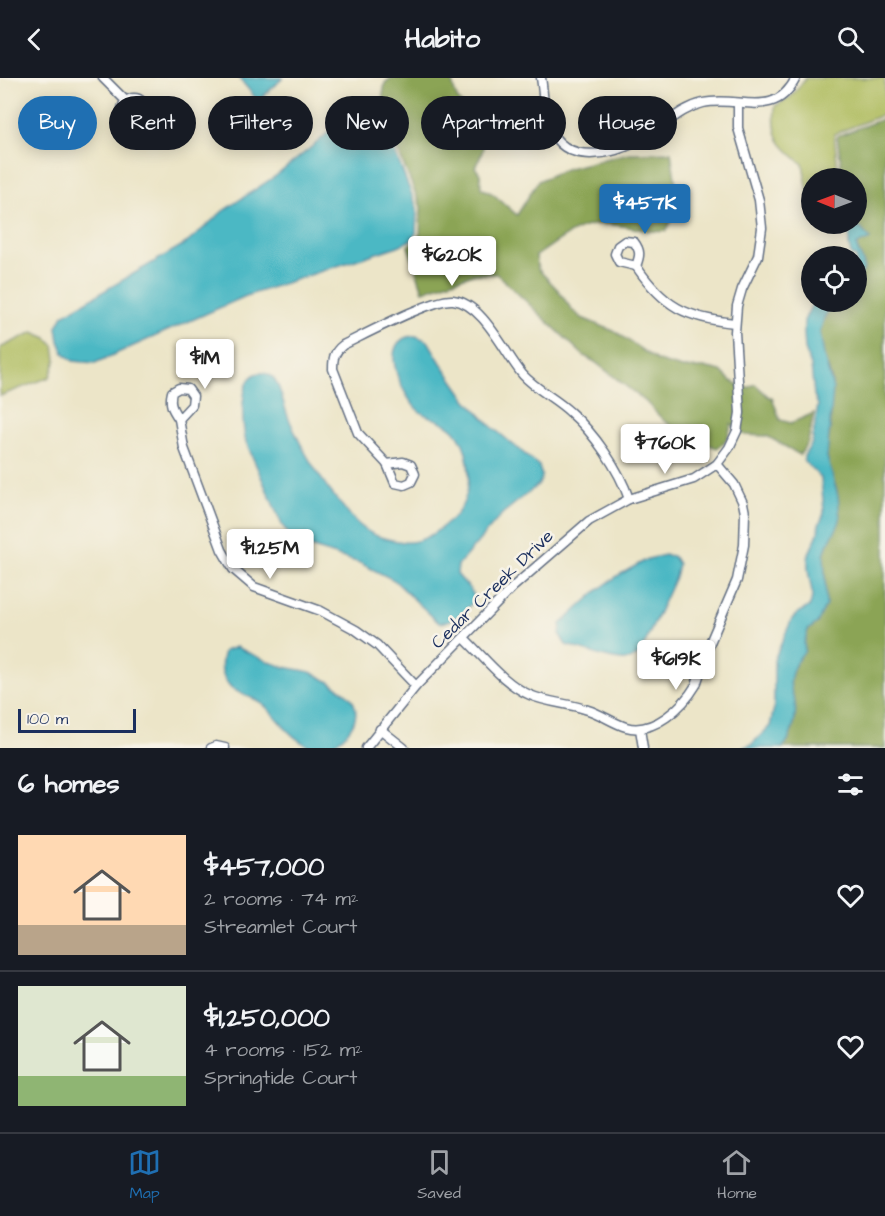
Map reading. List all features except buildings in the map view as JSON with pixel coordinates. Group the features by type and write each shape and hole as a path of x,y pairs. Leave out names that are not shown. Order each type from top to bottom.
{"street":[{"path":"103,78 121,96"},
{"path":"541,78 546,117 552,134 564,147 582,154 600,154 627,145 653,132 683,111 700,104 719,101 754,105 771,102 786,93 796,78"},
{"name":"Cedar Creek Drive","path":"366,748 416,686 530,570 589,521 629,499 685,483 702,475 717,464 733,440 739,422 740,404 735,323 742,289 758,256 762,228 759,200 738,128 738,103"},
{"path":"636,266 652,288 682,312 700,319 735,323"},
{"path":"387,464 364,441 354,425 333,369 336,351 343,345 434,303 451,300 475,310 525,377 539,390 571,412 584,426 620,478 629,499"},
{"path":"179,419 184,448 222,550 233,569 254,587 321,611 356,630 377,645 416,686"},
{"path":"464,638 522,691 543,699 586,709 626,727 640,729 664,718 692,692 737,580 744,545 745,513 734,484 717,464"},
{"path":"380,729 404,748"},
{"path":"640,729 643,748"},
{"path":"211,748 216,746 225,748"}],"green space":[{"path":"391,78 452,78 456,96 421,96 421,150 483,150 475,167 480,174 481,188 493,194 517,215 538,181 565,169 628,153 671,152 679,204 666,231 650,231 610,224 584,227 567,235 536,256 538,269 558,290 572,310 582,318 616,332 658,361 682,368 708,368 721,371 731,381 748,388 755,384 769,397 772,397 780,420 791,423 814,413 808,442 800,455 767,436 745,435 731,424 727,438 717,448 684,435 663,420 646,402 584,356 497,274 473,274 423,291 408,246 420,234 421,207 398,150 409,150 409,96 383,96 385,83"},
{"path":"806,78 885,78 885,114 834,134 838,168 804,168 803,164 779,140 774,117 775,106 791,97"},
{"path":"885,118 885,748 782,748 791,734 795,715 795,702 790,685 791,674 798,659 805,651 804,643 808,630 817,623 825,589 824,554 829,540 837,490 829,470 826,447 830,431 832,380 824,356 820,332 827,312 867,312 867,246 856,245 870,239 865,234 867,168 842,168 837,136"},
{"path":"33,332 47,338 54,345 56,360 50,377 0,396 0,348"}],"water":[{"path":"239,78 283,78 263,96 254,96"},
{"path":"325,135 325,150 394,150 417,208 416,233 411,240 246,296 95,363 73,361 64,353 57,327 63,315 188,242 223,211 277,175 308,150 313,150 313,146"},
{"path":"865,234 870,239 856,246 849,246 850,235"},
{"path":"808,312 827,312 820,332 833,389 827,457 838,496 840,520 824,554 826,605 817,623 808,630 804,643 805,651 798,659 791,674 790,685 795,700 795,709 791,734 782,748 742,748 752,744 770,726 774,708 774,660 792,619 810,606 812,600 808,560 824,511 821,478 804,461 804,456 812,443 818,405 814,395 811,366 805,349 804,321"},
{"path":"416,336 428,341 466,399 492,427 539,466 542,477 539,484 502,514 458,565 457,574 472,591 473,599 462,613 439,623 394,580 360,563 301,544 289,535 282,525 246,442 243,425 243,403 248,383 252,376 259,373 270,375 277,384 289,419 312,465 334,497 357,523 377,536 398,541 418,541 430,535 442,528 459,510 468,488 469,476 466,451 455,431 447,424 419,411 402,387 394,354 404,338"},
{"path":"665,555 673,556 678,564 675,577 639,654 634,658 622,660 566,645 560,635 561,624 598,590 648,559"},
{"path":"236,647 273,663 310,672 340,689 349,696 356,713 349,730 335,743 325,747 316,748 301,742 264,705 236,691 226,681 222,669 224,651"}]}
